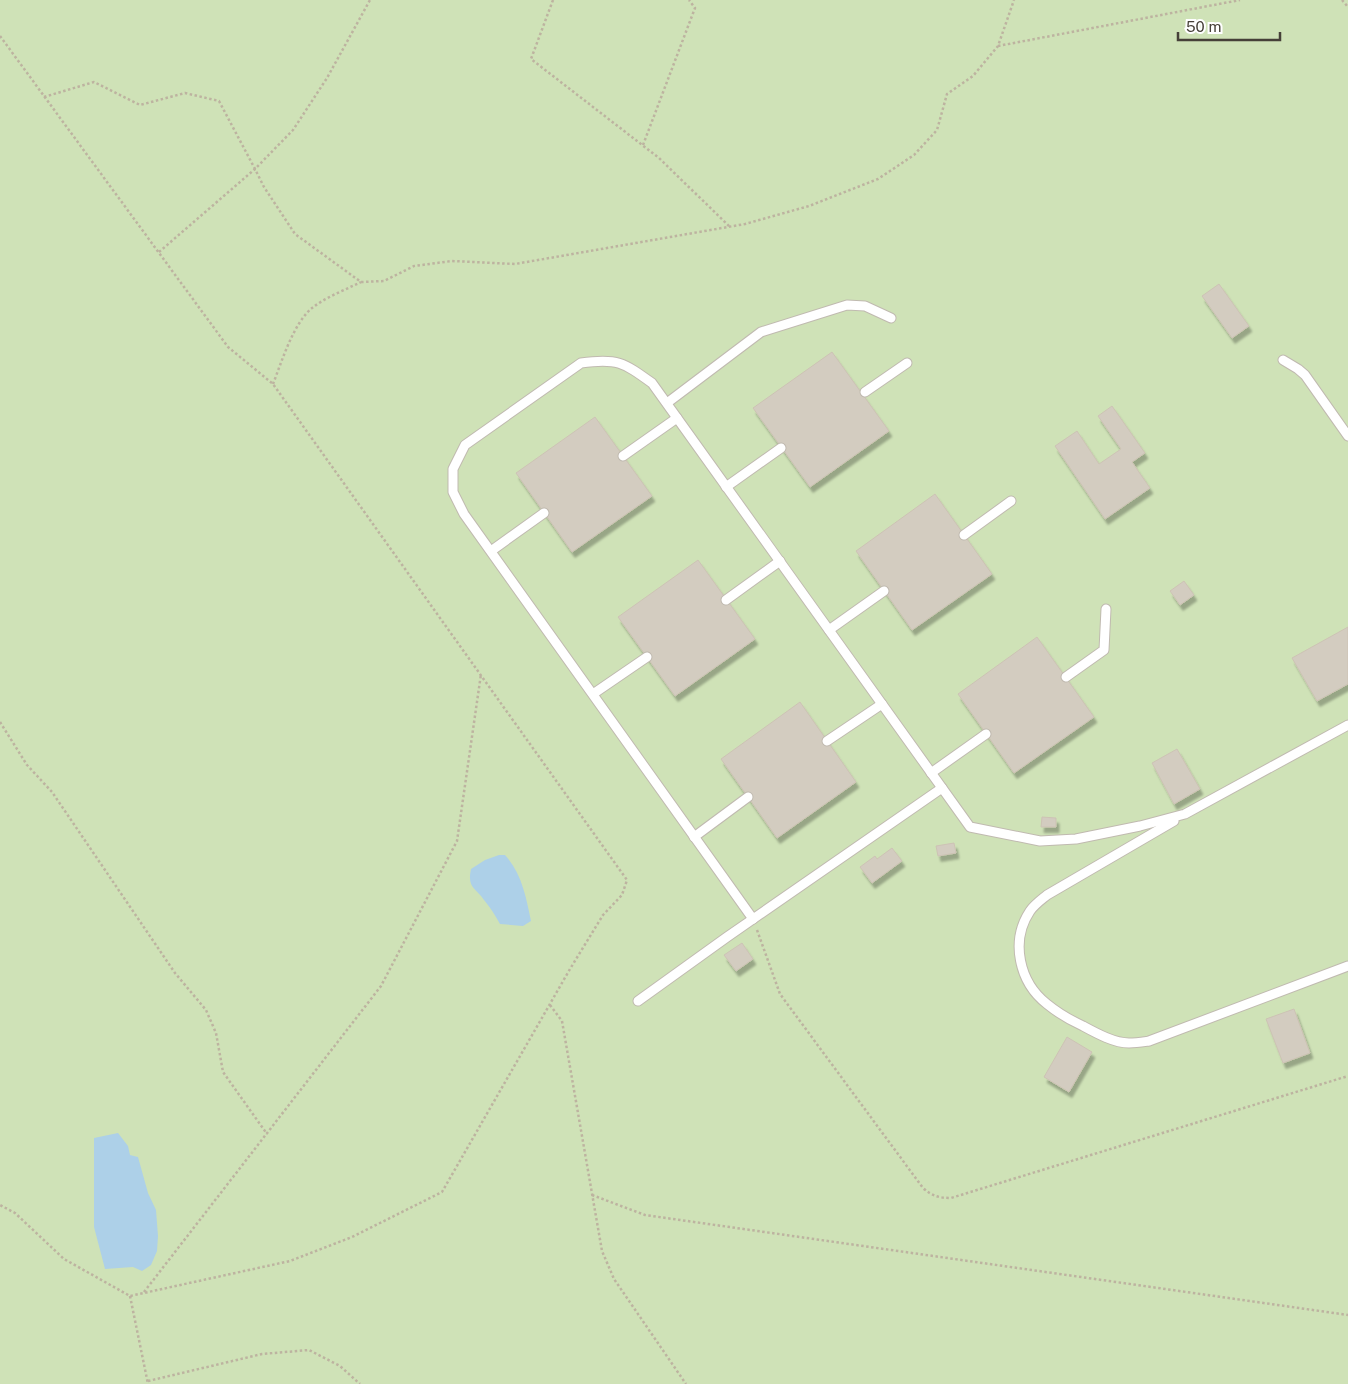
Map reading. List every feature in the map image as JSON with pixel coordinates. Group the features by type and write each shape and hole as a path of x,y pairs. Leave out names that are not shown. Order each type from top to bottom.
{"lane":[{"path":"667,403 762,332 847,305 865,306 891,318"},
{"path":"753,919 464,514 453,492 453,469 465,445 581,363 604,360 628,365 652,382 970,827 1040,841 1076,839 1140,826 1186,814"},
{"path":"1283,360 1298,368 1305,375 1348,436"},
{"path":"865,392 907,363"},
{"path":"623,456 677,418"},
{"path":"726,486 781,448"},
{"path":"964,534 1010,501"},
{"path":"491,551 544,513"},
{"path":"726,600 780,561"},
{"path":"829,630 884,591"},
{"path":"1066,677 1104,650 1106,609"},
{"path":"592,694 647,657"},
{"path":"827,741 882,704"},
{"path":"1348,725 1186,814 1046,896 1031,909 1022,926 1019,948 1021,966 1030,985 1045,1003 1066,1018 1098,1035 1128,1043 1149,1041 1348,966"},
{"path":"931,773 986,734"},
{"path":"638,1001 942,788"},
{"path":"694,837 748,797"}],"path":[{"path":"158,252 255,170 293,130 327,78 370,0"},
{"path":"553,0 531,59 659,158 730,227"},
{"path":"643,145 694,8 689,0"},
{"path":"273,384 292,334 311,309 328,298 361,282 384,281 414,266 452,261 515,264 730,227 818,202 878,179 914,155 937,130 947,94 972,76 998,46 1014,0"},
{"path":"998,46 1240,0"},
{"path":"1342,0 1348,7"},
{"path":"0,36 228,347 273,384 627,880 622,895 603,915 442,1192 352,1237 290,1261 130,1296 64,1259 14,1213 0,1205"},
{"path":"44,97 94,82 140,105 185,93 219,101 264,187 295,234 361,282"},
{"path":"143,1293 381,986 457,840 481,674"},
{"path":"0,722 27,765 52,792 175,973 206,1010 216,1033 223,1072 266,1134"},
{"path":"753,919 780,994 923,1188 932,1195 941,1198 952,1198 1348,1076"},
{"path":"550,1005 562,1021 602,1251 614,1279 686,1384"},
{"path":"592,1195 645,1215 1348,1315"},
{"path":"130,1296 148,1383 262,1354 308,1350 340,1366 360,1384"}],"green space":[{"path":"0,0 1348,0 1348,1384 0,1384"}],"water":[{"path":"505,855 511,862 523,886 531,921 523,926 500,924 471,884 471,869 485,860"},
{"path":"118,1133 128,1146 130,1155 138,1157 148,1193 156,1210 157,1251 151,1265 142,1271 133,1267 105,1269 94,1227 94,1138"}],"building":[{"path":"1219,284 1249,326 1232,338 1202,296"},
{"path":"832,352 889,431 810,487 753,408"},
{"path":"1112,406 1145,453 1132,462 1150,488 1105,519 1055,446 1077,431 1099,464 1121,449 1098,416"},
{"path":"595,417 652,496 572,552 516,473"},
{"path":"935,494 992,574 912,630 856,551"},
{"path":"698,560 755,639 675,696 618,617"},
{"path":"1184,581 1194,595 1180,605 1170,591"},
{"path":"1348,627 1348,684 1317,701 1292,658"},
{"path":"1037,637 1094,717 1014,773 958,694"},
{"path":"800,702 856,782 777,838 721,759"},
{"path":"1177,749 1200,789 1174,804 1152,763"},
{"path":"1042,817 1056,818 1056,827 1041,827"},
{"path":"954,843 956,853 938,856 936,846"},
{"path":"892,848 902,861 872,883 860,867 875,856 877,859"},
{"path":"742,943 753,959 736,971 724,955"},
{"path":"1294,1009 1310,1053 1283,1063 1266,1019"},
{"path":"1067,1037 1092,1052 1069,1092 1044,1077"}]}
